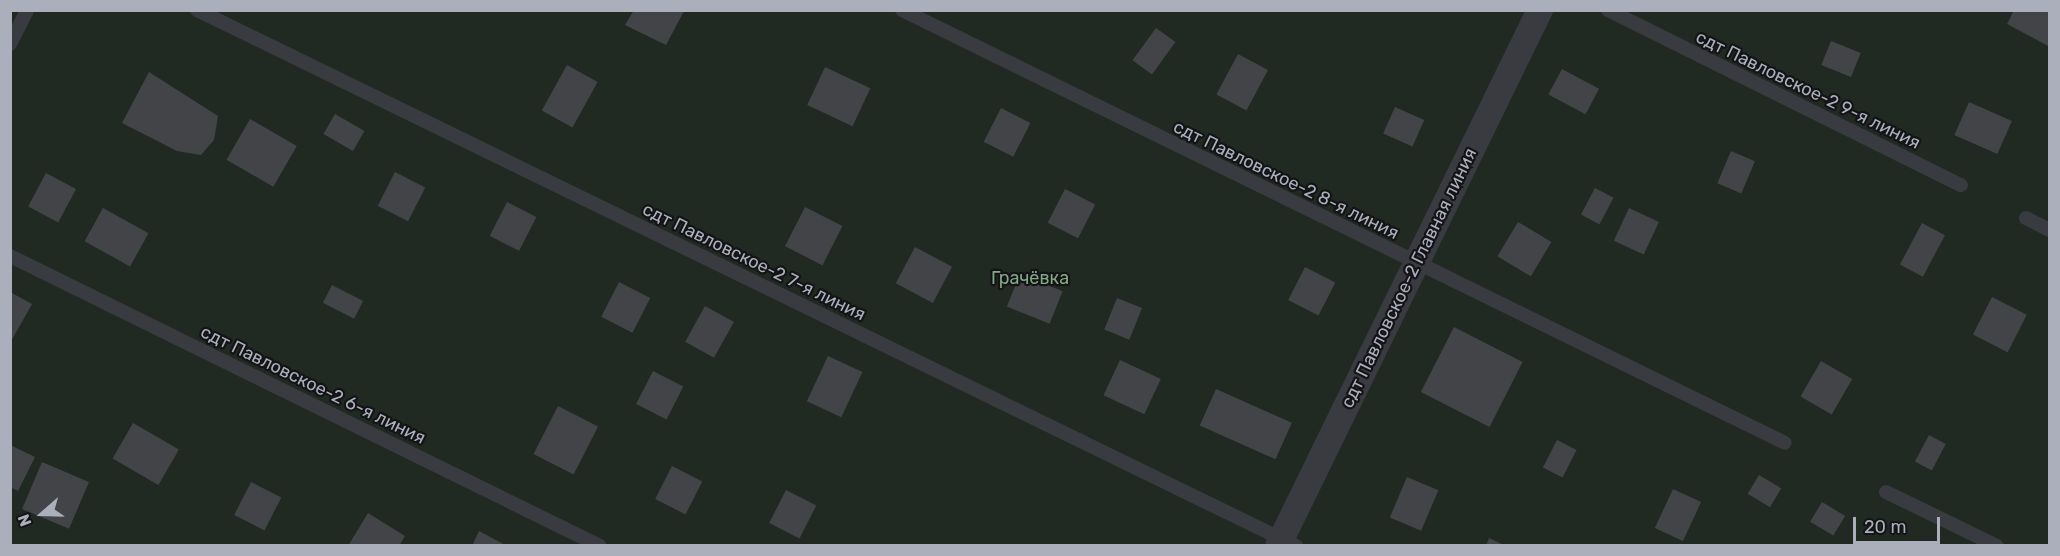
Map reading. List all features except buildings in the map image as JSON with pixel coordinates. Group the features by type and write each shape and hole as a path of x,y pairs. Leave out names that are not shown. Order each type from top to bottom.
{"street":[{"name":"сдт Павловское-2 Главная линия","path":"1285,543 1416,264 1540,10"}],"lane":[{"path":"10,44 27,10"},
{"name":"сдт Павловское-2 7-я линия","path":"197,10 1285,543"},
{"name":"сдт Павловское-2 8-я линия","path":"902,10 1785,443"},
{"name":"сдт Павловское-2 9-я линия","path":"1608,10 1960,185"},
{"path":"2026,218 2049,230"},
{"name":"сдт Павловское-2 6-я линия","path":"10,256 600,546"},
{"path":"1886,492 1997,546"}],"green space":[{"name":"Грачёвка","path":"10,11 2049,11 2049,545 10,545"}]}
